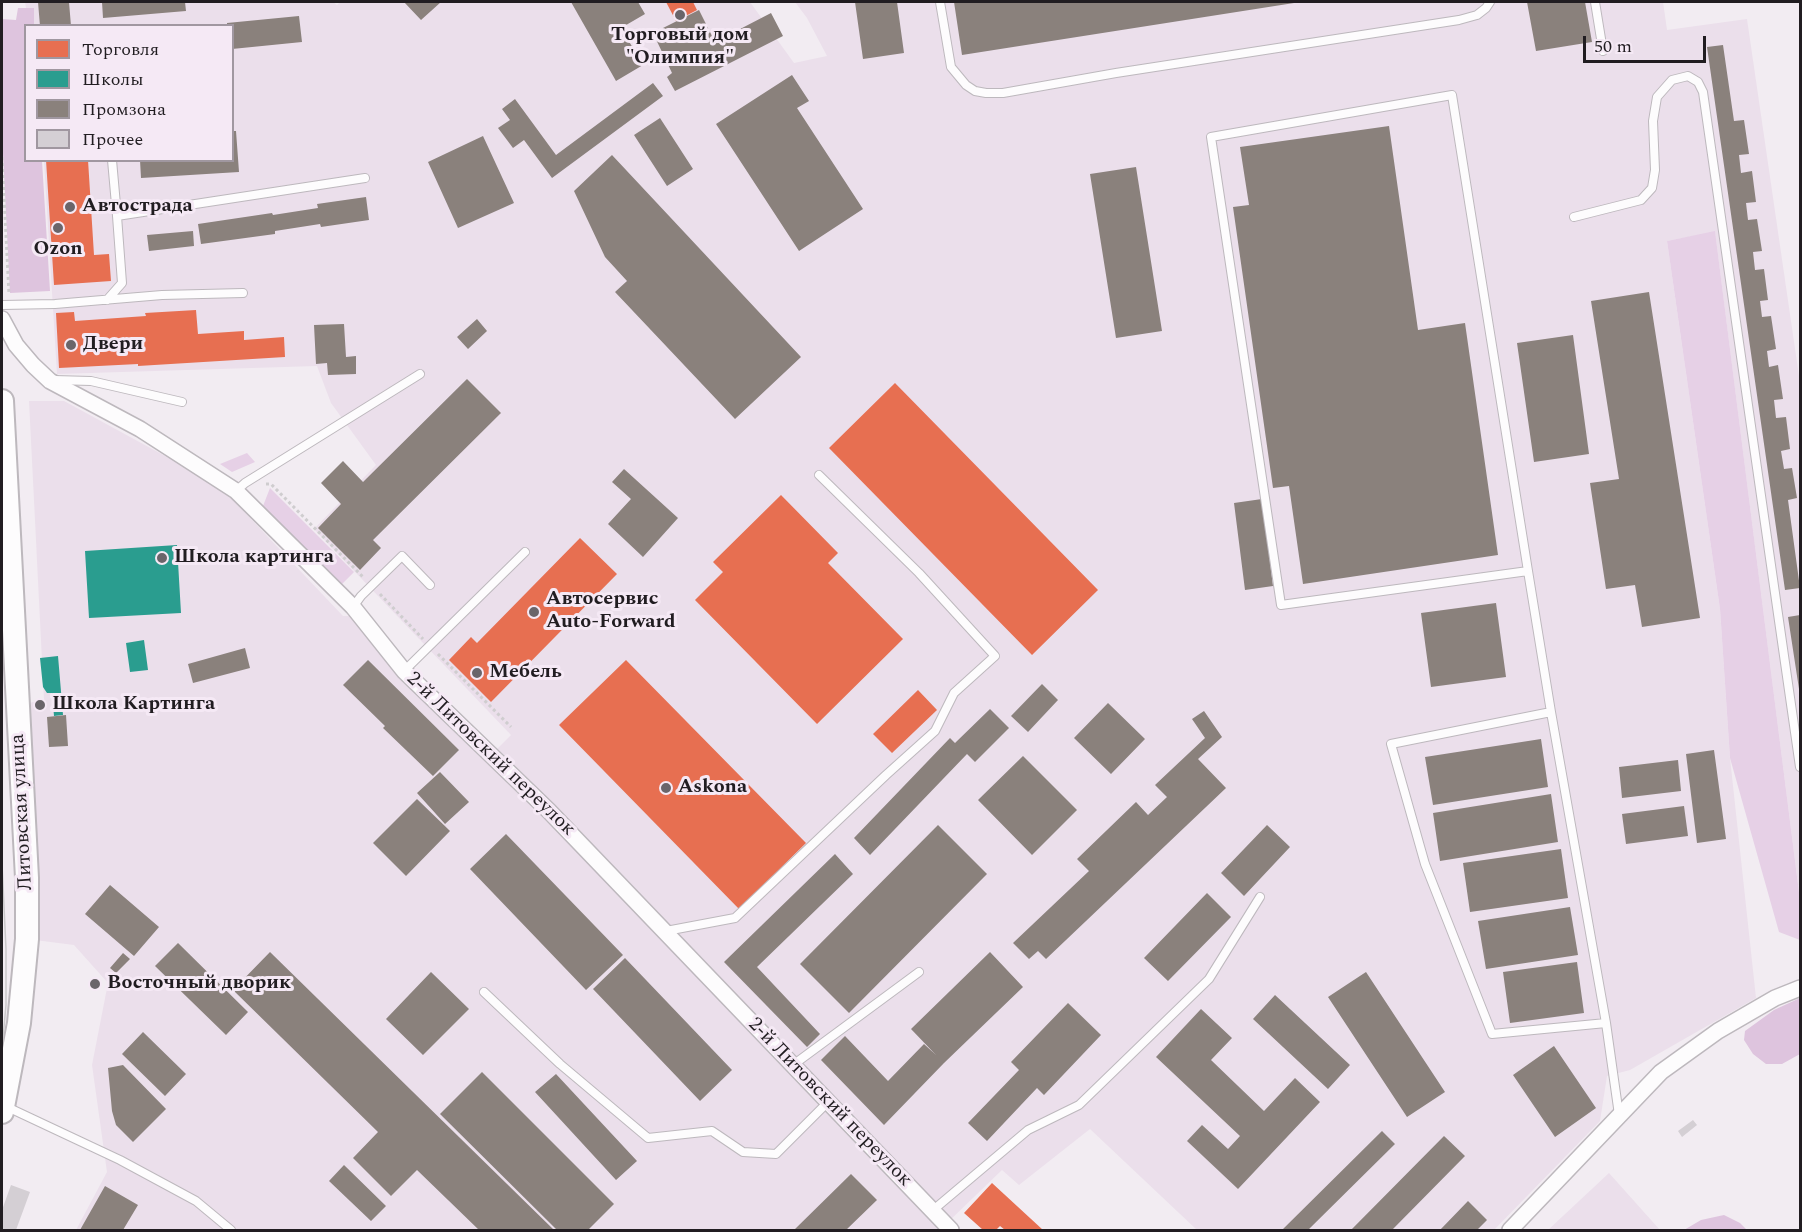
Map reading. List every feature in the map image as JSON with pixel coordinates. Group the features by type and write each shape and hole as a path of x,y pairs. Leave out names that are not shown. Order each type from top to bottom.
{"main road":[{"name":"Литовская улица","path":"2,401 27,878 27,939 19,1023 2,1109"}],"street":[{"name":"2-й Литовский переулок","path":"2,319 16,345 50,381 140,429 236,491 353,607 404,671 549,811 951,1230"},
{"path":"1510,1230 1661,1072 1718,1031 1774,998 1800,988"}],"lane":[{"path":"940,2 951,68 966,85 975,91 986,93 1003,93 1116,73 1459,20 1477,15 1490,2"},
{"path":"1595,2 1602,51"},
{"path":"1574,217 1641,200 1652,188 1655,170 1653,121 1657,97 1672,80 1688,76 1698,82 1703,92 1800,767"},
{"path":"1528,571 1281,606 1212,137 1452,95 1551,712 1606,1023 1619,1116"},
{"path":"106,300 122,283 112,162"},
{"path":"117,216 365,178"},
{"path":"5,305 55,304 162,295 243,293"},
{"path":"236,491 254,477 420,374"},
{"path":"50,381 57,379 91,381 182,402"},
{"path":"664,931 735,918 935,731 954,693 995,656 919,573 819,475"},
{"path":"404,671 525,552"},
{"path":"353,607 361,596 402,556 430,585"},
{"path":"1551,712 1391,744 1425,864 1492,1034 1606,1023"},
{"path":"932,1212 1028,1130 1079,1105 1209,979 1260,897"},
{"path":"793,1065 919,972"},
{"path":"484,992 560,1064 648,1138 712,1131 743,1152 776,1154 828,1102"},
{"path":"2,1109 130,1165 196,1201 231,1230"}],"path":[{"path":"2,157 5,305"}],"shaded area":[{"path":"25,2 333,2 337,5 340,2 750,2 794,63 827,56 807,18 795,2 1663,2 1667,30 1747,19 1800,383 1800,900 1715,232 1667,241 1720,609 1730,758 1756,998 1630,1070 1607,1076 1600,1121 1494,1230 1197,1230 1090,1129 1019,1185 1002,1170 946,1224 951,1230 76,1230 107,1172 92,1065 108,983 74,945 27,939 18,705 44,700 29,401 64,401 200,475 232,499 343,616 364,616 494,752 511,735 314,529 376,465 331,403 317,366 57,374 44,162 234,162 234,24 29,24"},
{"path":"18,8 34,8 34,24 24,24 24,162 42,162 50,291 10,293 2,134 2,19 16,20"},
{"path":"1715,231 1800,900 1800,940 1779,932 1730,758 1720,609 1667,241"},
{"path":"247,453 255,462 232,472 220,464"},
{"path":"270,488 354,572 341,585 263,506"},
{"path":"1800,998 1800,1054 1782,1064 1766,1064 1753,1054 1744,1040 1745,1031 1774,1010"},
{"path":"1609,1173 1660,1230 1548,1230"},
{"path":"1724,1215 1740,1223 1747,1230 1684,1230 1701,1220"}],"building: Торговля":[{"name":"Торговый дом \"Олимпия\"","path":"666,2 693,2 697,10 676,21"},
{"name":"Автострада","path":"46,162 88,162 94,255 109,254 111,281 54,285"},
{"path":"196,310 198,334 244,331 244,340 284,337 285,357 138,366 138,364 59,368 56,313 74,312 75,321"},
{"path":"895,383 1098,590 1032,655 829,448"},
{"path":"781,495 838,553 828,563 903,639 817,724 695,600 723,572 713,562"},
{"path":"580,538 617,574 491,702 449,660 471,637 477,643"},
{"path":"626,660 806,843 739,909 559,725"},
{"path":"918,690 937,710 892,753 873,734"},
{"path":"94,979 100,982 95,990 89,987"},
{"path":"992,1183 1043,1230 1005,1230 1000,1226 996,1230 983,1230 964,1213"}],"building: Школы":[{"path":"177,545 181,613 89,618 85,551"},
{"path":"144,640 148,670 130,672 126,643"},
{"path":"58,656 63,715 54,716 52,693 47,693 43,687 40,658"}],"building: Промзона":[{"path":"38,2 69,2 71,24 40,24"},
{"path":"102,2 185,2 186,11 103,18"},
{"path":"404,2 441,2 421,20"},
{"path":"571,2 638,2 645,14 621,28 643,65 616,81"},
{"path":"855,2 897,2 904,53 863,59"},
{"path":"954,2 1294,2 1294,3 962,55"},
{"path":"1527,2 1585,2 1592,42 1536,51"},
{"path":"699,10 715,42 771,13 783,36 675,91 667,77 672,73 653,33"},
{"path":"299,16 302,42 234,49 234,24 227,23"},
{"path":"1723,45 1734,121 1744,120 1749,154 1739,155 1741,173 1752,171 1756,202 1746,203 1748,220 1757,219 1762,251 1753,252 1755,270 1764,269 1768,300 1760,301 1762,317 1771,316 1776,349 1767,351 1769,367 1778,365 1783,399 1774,400 1776,418 1786,417 1790,449 1781,451 1784,469 1792,468 1797,498 1788,500 1800,588 1785,590 1707,47"},
{"path":"792,75 809,101 797,108 863,209 799,251 716,124"},
{"path":"653,83 663,96 552,178 524,140 513,148 498,128 510,120 502,109 515,99 556,155"},
{"path":"660,118 693,169 667,186 634,135"},
{"path":"1389,126 1418,330 1465,323 1498,555 1303,584 1289,486 1273,488 1233,207 1249,205 1240,147"},
{"path":"234,131 236,131 239,172 141,178 140,162 234,162"},
{"path":"483,136 514,203 458,228 428,162"},
{"path":"612,155 801,357 735,419 615,292 627,281 605,257 574,191"},
{"path":"1136,167 1162,331 1116,338 1090,174"},
{"path":"366,197 369,220 321,227 320,224 275,231 275,234 201,244 198,224 318,208 317,204"},
{"path":"193,231 194,246 149,251 147,235"},
{"path":"1649,292 1700,618 1642,627 1635,585 1606,589 1590,483 1619,479 1591,301"},
{"path":"477,319 487,331 468,349 457,337"},
{"path":"344,324 346,357 356,356 356,374 328,375 327,363 316,364 314,325"},
{"path":"1573,335 1589,454 1534,462 1517,343"},
{"path":"467,379 501,413 373,540 381,548 360,570 318,528 341,504 321,483 343,461 363,482"},
{"path":"624,469 678,518 643,557 608,524 631,499 612,482"},
{"path":"1262,499 1273,586 1245,590 1234,503"},
{"path":"1496,603 1506,677 1431,687 1421,613"},
{"path":"1800,615 1800,689 1799,689 1788,617"},
{"path":"245,648 250,668 193,683 188,664"},
{"path":"368,660 459,750 433,776 343,685"},
{"path":"1042,684 1058,700 1028,732 1011,716"},
{"path":"1108,703 1145,739 1111,774 1074,738"},
{"path":"990,709 1009,728 975,762 967,754 870,855 854,838 950,738 955,743"},
{"path":"1204,711 1222,737 1198,759 1226,788 1046,959 1038,951 1029,959 1013,943 1089,871 1077,859 1136,802 1148,815 1167,797 1155,785 1205,738 1192,719"},
{"path":"66,715 68,746 49,747 47,717"},
{"path":"1541,739 1548,787 1433,805 1425,757"},
{"path":"1714,750 1726,839 1697,843 1686,754"},
{"path":"1023,756 1077,810 1032,855 978,800"},
{"path":"1678,760 1681,791 1622,798 1619,767"},
{"path":"440,772 469,802 445,824 417,793"},
{"path":"1551,794 1558,842 1440,861 1433,813"},
{"path":"417,799 450,831 406,876 373,843"},
{"path":"1684,806 1688,836 1626,844 1622,814"},
{"path":"938,825 987,874 849,1013 800,964"},
{"path":"1267,825 1290,847 1244,896 1221,873"},
{"path":"506,834 623,955 586,990 470,869"},
{"path":"1561,849 1568,898 1470,912 1463,863"},
{"path":"835,854 853,874 757,967 820,1034 807,1047 724,962"},
{"path":"110,885 159,927 134,956 85,914"},
{"path":"1207,893 1231,917 1168,981 1144,958"},
{"path":"1570,907 1578,955 1486,969 1478,921"},
{"path":"178,943 248,1012 226,1035 155,966"},
{"path":"270,952 554,1230 479,1230 417,1170 391,1196 353,1158 378,1132 233,990"},
{"path":"990,952 1023,987 884,1125 821,1060 845,1036 888,1081 924,1044 936,1055 911,1029"},
{"path":"123,953 130,959 116,973 110,968"},
{"path":"625,958 732,1070 700,1101 593,989"},
{"path":"1577,962 1584,1013 1510,1023 1503,972"},
{"path":"431,972 469,1009 423,1055 386,1019"},
{"path":"1366,972 1445,1092 1407,1117 1328,997"},
{"path":"1275,995 1350,1065 1328,1089 1253,1019"},
{"path":"1068,1003 1101,1035 1044,1095 1037,1088 987,1141 968,1123 1019,1070 1011,1062"},
{"path":"1201,1009 1232,1038 1211,1060 1264,1111 1295,1078 1320,1102 1238,1189 1187,1141 1202,1125 1228,1149 1240,1136 1156,1057"},
{"path":"143,1032 186,1074 165,1096 122,1054"},
{"path":"1554,1046 1596,1108 1555,1137 1513,1075"},
{"path":"123,1065 166,1109 133,1142 116,1125 112,1111 108,1068"},
{"path":"482,1072 614,1204 588,1230 557,1230 440,1114"},
{"path":"556,1074 637,1161 616,1180 535,1092"},
{"path":"1382,1131 1395,1144 1308,1230 1282,1230"},
{"path":"1444,1136 1465,1156 1392,1230 1351,1230"},
{"path":"344,1165 386,1206 371,1221 329,1181"},
{"path":"851,1174 877,1200 846,1230 794,1230"},
{"path":"105,1186 138,1205 123,1230 80,1230"},
{"path":"1468,1201 1487,1220 1477,1230 1440,1230"}],"building: Прочее":[{"path":"1693,1120 1697,1125 1682,1137 1678,1131"},
{"path":"11,1185 30,1192 16,1230 2,1230 2,1210"}],"tram line":[{"path":"2,864 6,949 6,1005 2,1049"}],"place":[{"name":"Торговый дом \"Олимпия\"","path":"680,15"},
{"name":"Автострада","path":"70,207"},
{"name":"Ozon","path":"58,228"},
{"name":"Двери","path":"71,345"},
{"name":"Школа картинга","path":"162,558"},
{"name":"Автосервис Auto-Forward","path":"534,612"},
{"name":"Мебель","path":"477,673"},
{"name":"Школа Картинга","path":"40,705"},
{"name":"Askona","path":"666,788"},
{"name":"Восточный дворик","path":"95,984"}]}
